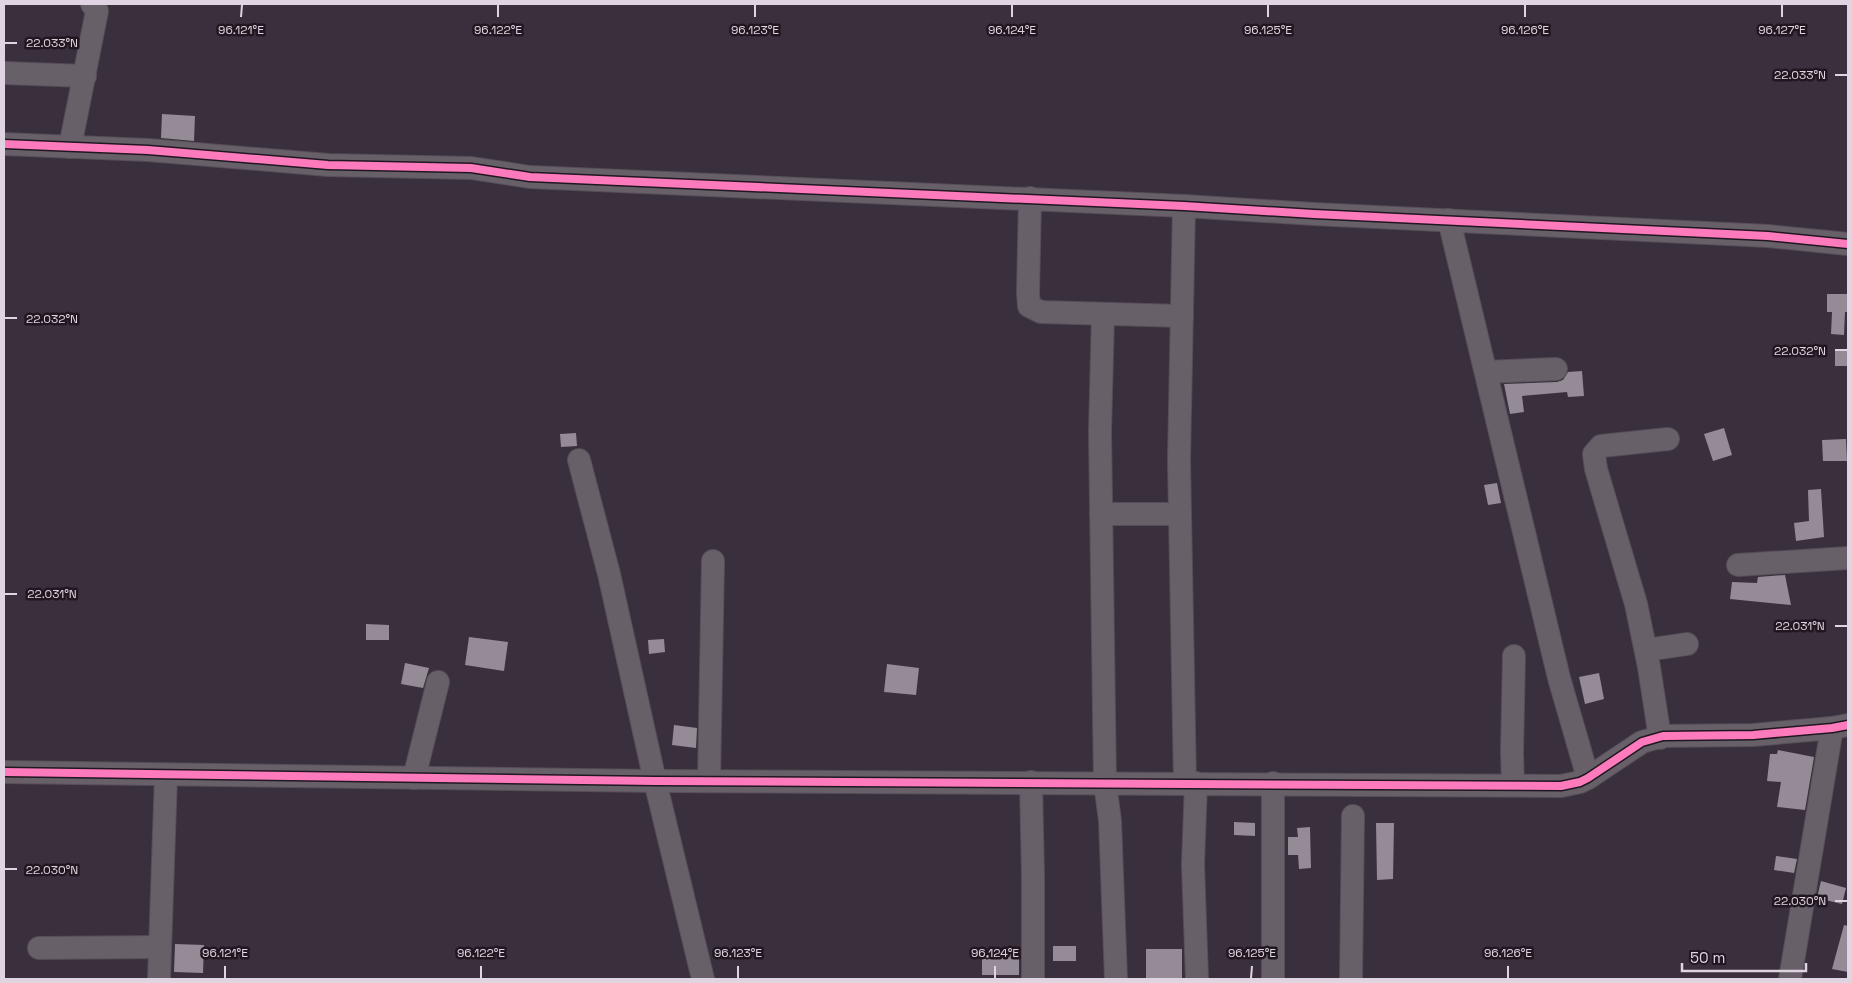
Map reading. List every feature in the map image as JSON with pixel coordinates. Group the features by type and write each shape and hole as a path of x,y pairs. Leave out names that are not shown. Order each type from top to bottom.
{"street":[{"path":"70,147 97,11 92,4"},
{"path":"4,72 85,76"},
{"path":"4,144 148,150 328,165 471,168 530,177 1030,198 1768,236 1848,244"},
{"path":"1030,198 1029,306 1041,312 1182,316"},
{"path":"1184,206 1179,460 1197,979"},
{"path":"1448,220 1559,678 1588,778"},
{"path":"1103,314 1100,431 1106,783 1110,820 1116,979"},
{"path":"1486,372 1556,369"},
{"path":"1660,738 1646,650 1636,604 1596,468 1594,454 1601,446 1668,439"},
{"path":"579,460 609,574 655,782 703,979"},
{"path":"1101,514 1180,514"},
{"path":"1738,565 1848,558"},
{"path":"709,781 713,561"},
{"path":"1646,650 1687,644"},
{"path":"1513,785 1514,656"},
{"path":"414,778 438,682"},
{"path":"4,772 655,782 1273,783 1561,786 1580,782 1642,742 1663,736 1753,735 1840,726 1790,979"},
{"path":"159,979 166,775"},
{"path":"1030,782 1034,878 1033,979"},
{"path":"1273,783 1273,979"},
{"path":"1351,979 1353,816"},
{"path":"39,948 160,947"}],"building":[{"path":"162,114 195,116 194,141 161,138"},
{"path":"1827,294 1848,294 1848,312 1845,312 1844,335 1831,334 1832,312 1827,312"},
{"path":"1835,351 1848,351 1848,366 1835,366"},
{"path":"1582,371 1584,396 1568,397 1567,392 1522,396 1524,412 1510,414 1504,384 1557,382 1563,380 1568,372"},
{"path":"1724,428 1732,455 1713,461 1704,434"},
{"path":"576,433 577,446 561,447 560,434"},
{"path":"1846,439 1847,461 1823,461 1822,440"},
{"path":"1497,483 1501,503 1488,505 1484,485"},
{"path":"1821,489 1824,537 1796,541 1794,523 1809,521 1808,490"},
{"path":"1785,575 1791,605 1730,599 1732,582 1757,583 1758,577"},
{"path":"366,624 389,625 389,640 366,640"},
{"path":"469,637 508,642 504,671 465,665"},
{"path":"664,639 665,652 649,654 648,640"},
{"path":"405,663 429,668 423,688 401,684"},
{"path":"887,664 919,668 916,695 884,692"},
{"path":"1599,673 1604,699 1585,704 1579,677"},
{"path":"674,725 697,728 696,748 672,745"},
{"path":"1778,750 1814,757 1805,810 1777,807 1781,782 1767,781 1770,754 1777,754"},
{"path":"1234,822 1255,823 1255,836 1234,835"},
{"path":"1376,823 1394,823 1393,879 1377,880"},
{"path":"1310,827 1311,868 1299,869 1298,855 1288,855 1288,837 1298,837 1297,828"},
{"path":"1776,856 1797,859 1794,873 1774,870"},
{"path":"1821,881 1846,888 1842,904 1817,898"},
{"path":"1844,925 1848,926 1848,972 1832,969"},
{"path":"175,944 204,945 203,973 174,972"},
{"path":"1053,946 1076,946 1076,961 1053,961"},
{"path":"1146,949 1182,949 1182,978 1146,978"},
{"path":"996,952 1012,952 1012,958 1019,957 1019,975 982,975 982,955 996,955"}],"cycle path":[{"path":"4,144 148,150 328,165 471,168 530,177 1184,206 1768,236 1848,244"},
{"path":"4,772 655,781 1561,786 1580,782 1642,742 1663,736 1753,735 1848,725"}]}
